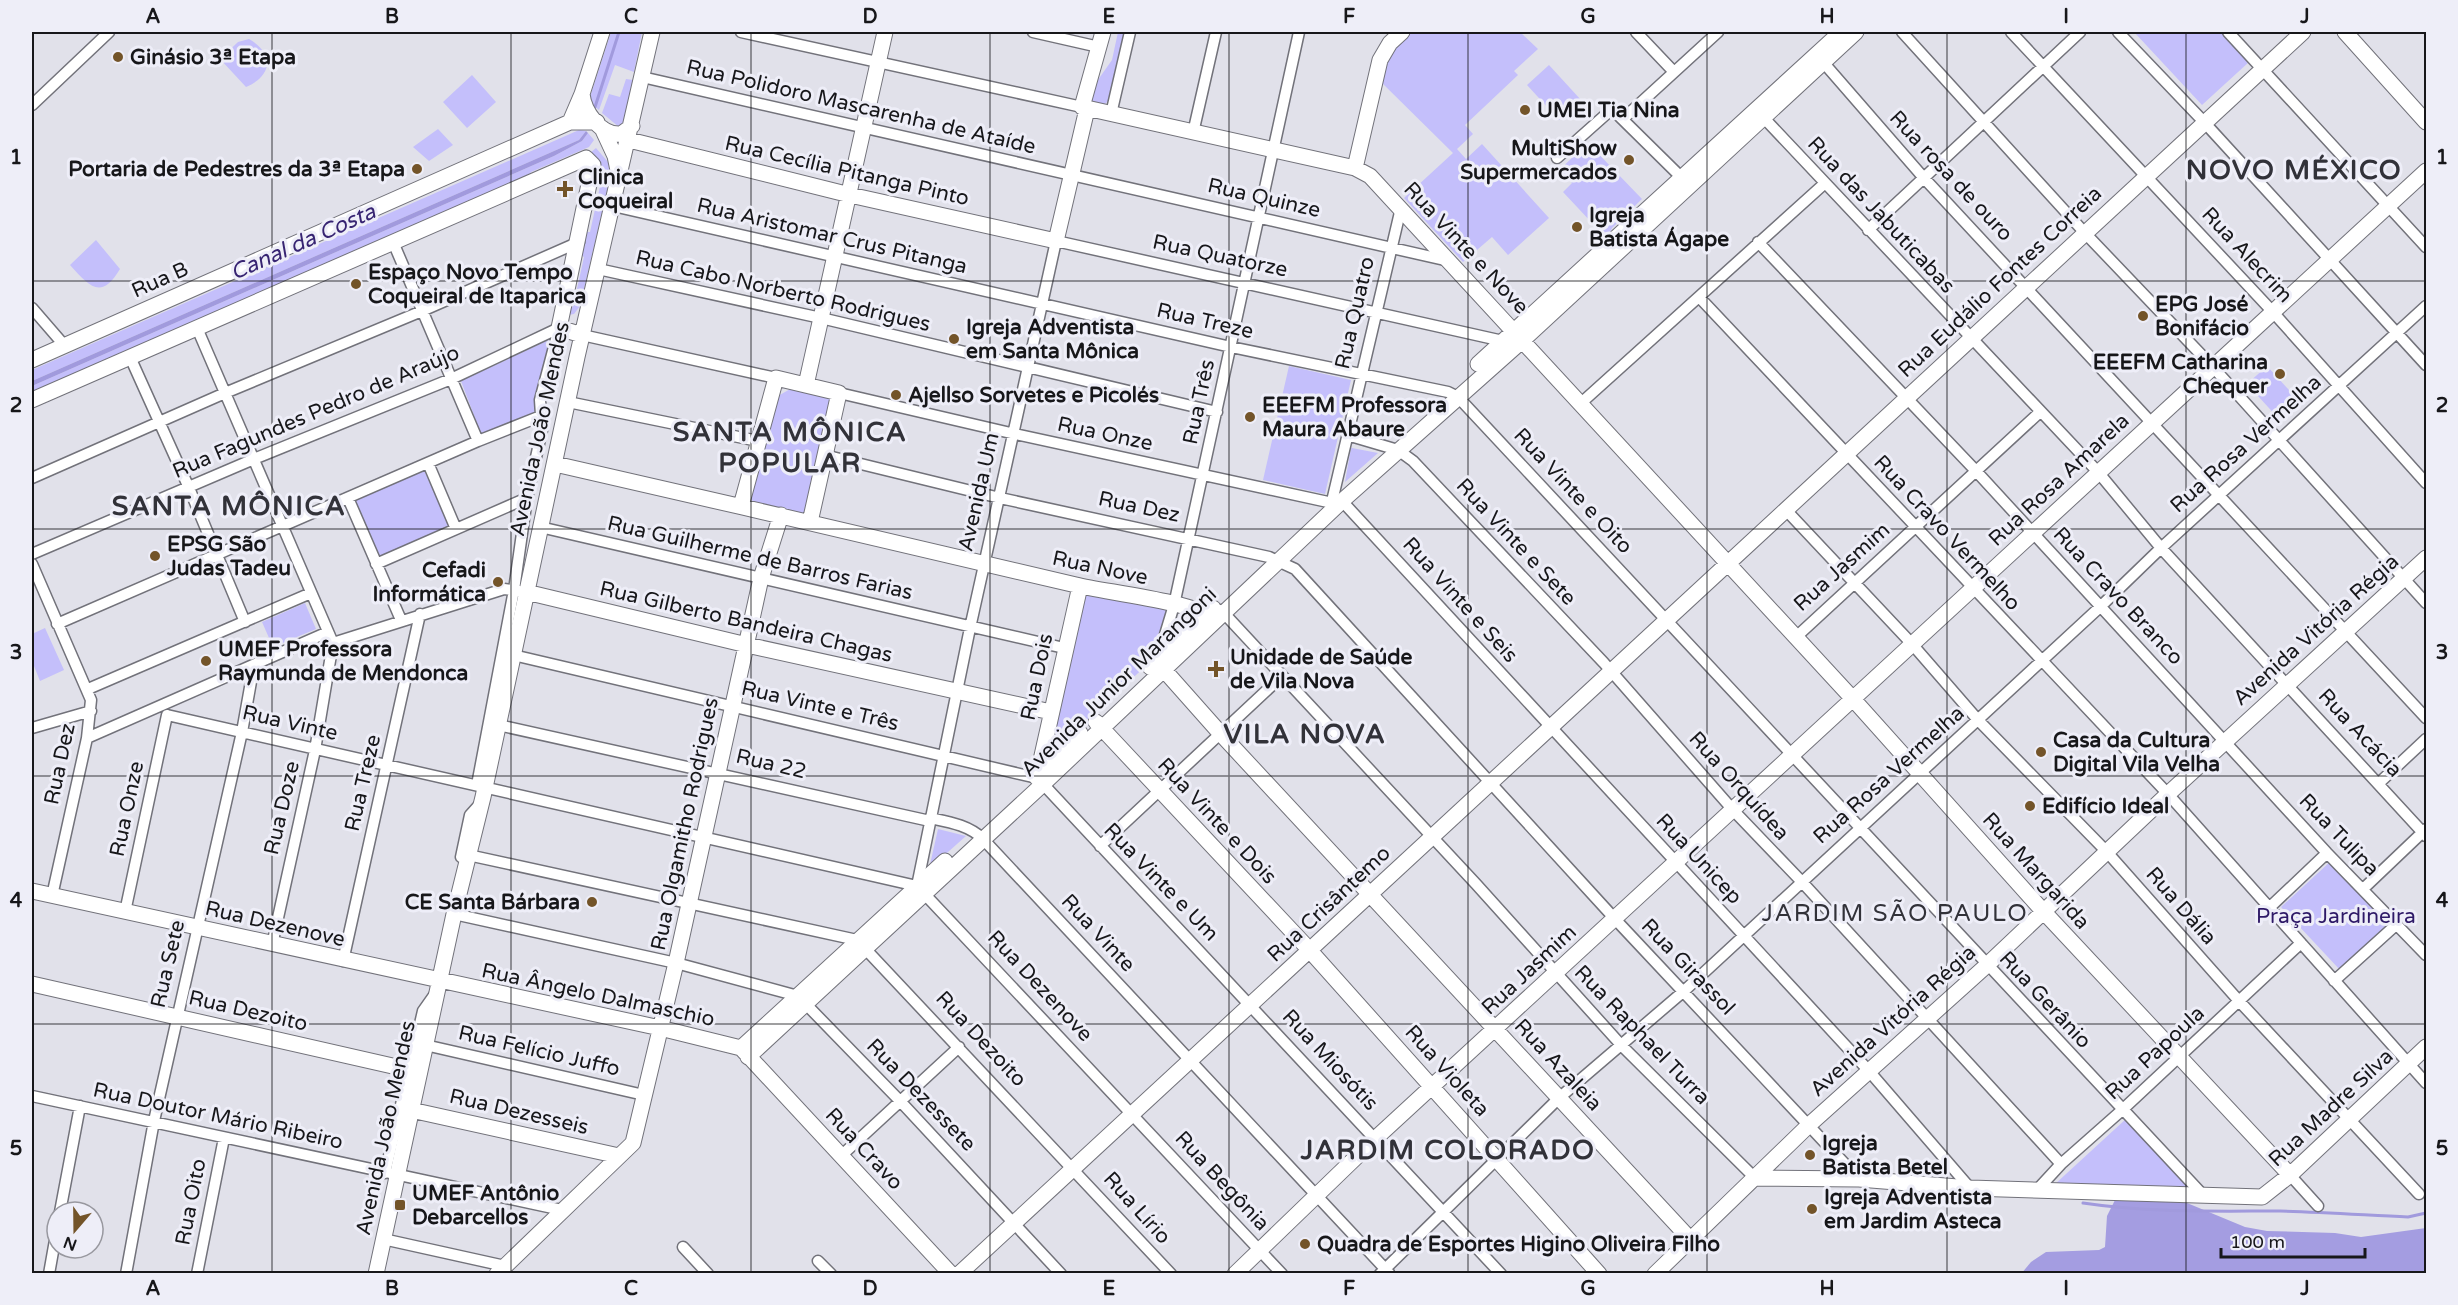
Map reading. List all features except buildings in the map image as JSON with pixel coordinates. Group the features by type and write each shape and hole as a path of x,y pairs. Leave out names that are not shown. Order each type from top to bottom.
{"street":[{"path":"32,105 109,32"},
{"path":"602,32 582,94 570,122 600,125 616,135 631,133"},
{"name":"Avenida João Mendes","path":"391,1174 411,1110 414,1071 425,1045 468,855 520,591 540,527 555,464 582,334 631,133 652,32"},
{"path":"741,32 1085,108"},
{"path":"806,385 885,32"},
{"path":"1033,32 1101,39"},
{"path":"1111,114 1130,32"},
{"path":"1192,133 1216,32"},
{"name":"Rua Três","path":"1160,665 1299,32"},
{"path":"1355,168 1380,60 1390,43 1402,32"},
{"path":"1636,32 1674,72"},
{"path":"1624,118 1718,32"},
{"name":"Avenida Junior Marangoni","path":"745,1053 1040,781 1098,723 1335,500 1629,235 1819,58 1851,32"},
{"path":"1902,32 2084,232 2212,366 2427,603"},
{"name":"Rua Alecrim","path":"2011,32 2272,311 2427,483"},
{"path":"1868,230 2080,32"},
{"path":"2118,32 2204,122 2427,365"},
{"path":"2228,32 2427,247"},
{"name":"Rua Eudálio Fontes Correia","path":"1726,564 2303,32"},
{"path":"2344,32 2427,122"},
{"name":"Avenida Um","path":"921,890 930,819 970,628 1015,434 1041,305 1101,39"},
{"name":"Rua rosa de ouro","path":"1819,58 1923,177 2153,421 2427,718"},
{"name":"Rua Polidoro Mascarenha de Ataíde","path":"642,77 1070,176"},
{"path":"582,94 585,107 600,125 615,156 619,184"},
{"name":"Rua Vinte e Nove","path":"1085,108 1355,168 1370,176 1449,261 1514,338 1580,404 1726,564"},
{"path":"1557,158 1610,109 1615,109 1686,182"},
{"name":"Rua das Jabuticabas","path":"1760,114 2098,472 2161,548"},
{"name":"Rua B","path":"32,360 570,122"},
{"name":"Rua Cecília Pitanga Pinto","path":"631,133 850,195 1056,241"},
{"path":"32,400 584,159 589,159 593,165 579,242 540,400 542,430 527,498 520,591 504,589 331,638 254,665 165,710 87,738"},
{"name":"Rua Rosa Amarela","path":"1853,699 2212,366 2427,171"},
{"name":"Rua Quinze","path":"1070,176 1449,261"},
{"path":"1580,404 1824,184"},
{"name":"Rua Aristomar Crus Pitanga","path":"614,206 1041,305"},
{"name":"Rua Quatro","path":"1335,500 1360,375 1401,208"},
{"name":"Rua Quatorze","path":"1056,241 1514,338"},
{"path":"393,242 478,441"},
{"path":"32,478 225,393 422,312 579,242"},
{"name":"Rua Cravo Branco","path":"1758,242 1976,471 2226,741"},
{"name":"Rua Cabo Norberto Rodrigues","path":"598,269 821,318 1028,368"},
{"name":"Rua Cravo Vermelho","path":"1699,297 2168,794 2427,1083"},
{"name":"Rua Treze","path":"1041,305 1231,348 1453,394"},
{"name":"Rua Rosa Vermelha","path":"1385,1272 1559,1098 1684,991 1743,934 2041,662 2161,548 2427,306"},
{"path":"32,308 64,345"},
{"path":"197,328 331,638"},
{"path":"559,328 839,393 810,522"},
{"name":"Rua Fagundes Pedro de Araújo","path":"32,554 254,459 451,379 559,328"},
{"path":"130,357 189,488 245,622"},
{"path":"1028,368 1217,412"},
{"path":"741,506 776,378"},
{"name":"Rua Onze","path":"839,393 1203,475 1335,500"},
{"name":"Rua Vinte e Oito","path":"1453,394 1666,619"},
{"path":"568,402 758,441"},
{"name":"Rua Jasmim","path":"1795,638 2040,412"},
{"path":"57,624 478,441 541,416"},
{"path":"1347,435 1393,449"},
{"name":"Rua Vinte e Sete","path":"1393,449 1413,461 1611,670"},
{"name":"Rua Dez","path":"824,455 1000,498 1189,538 1274,559"},
{"path":"428,463 456,529"},
{"name":"Rua Nove","path":"555,464 1080,586 1215,613"},
{"path":"348,498 401,620"},
{"path":"376,564 527,498"},
{"name":"Rua Vinte e Seis","path":"1335,500 1549,726"},
{"name":"Rua Dália","path":"1785,508 1912,644 1978,720 2107,852 2239,1001 2419,1194"},
{"name":"Rua Olgamitho Rodrigues","path":"619,1156 633,1143 676,963 761,578 781,515"},
{"name":"Rua Guilherme de Barros Farias","path":"540,527 970,628"},
{"name":"Rua Acácia","path":"2161,548 2425,833"},
{"name":"Avenida Vitória Régia","path":"1655,1274 1809,1125 1986,966 2168,794 2427,558"},
{"name":"Rua Girassol","path":"1274,559 1295,569 1615,919 1859,1179"},
{"name":"Rua Dez","path":"32,564 88,689 91,711 52,896"},
{"name":"Rua Crisântemo","path":"960,1274 1726,564"},
{"name":"Rua Margarida","path":"1726,564 1853,699 2043,911 2318,1206"},
{"name":"Rua Dois","path":"1040,781 1064,648 1080,586"},
{"name":"Avenida João Mendes","path":"376,1274 391,1174 414,1071 423,1011 439,982 437,956 470,815 481,791 498,724 513,655 520,591"},
{"name":"Rua Gilberto Bandeira Chagas","path":"520,591 747,645 957,691"},
{"path":"88,689 311,593"},
{"name":"Rua Raphael Turra","path":"1215,613 1281,677 1432,837 1622,1046 1755,1178"},
{"name":"Rua Treze","path":"343,961 420,614"},
{"name":"Rua Gerânio","path":"1666,619 1861,827 2121,1111 2202,1194"},
{"path":"970,628 1064,648"},
{"name":"Rua Doze","path":"272,945 315,750 331,638"},
{"name":"Rua Vinte e Três","path":"513,655 1040,781"},
{"name":"Rua Sete","path":"126,1274 154,1122 242,732 254,665"},
{"path":"1160,665 1369,894"},
{"name":"Rua Orquídea","path":"1611,670 1733,810 2061,1164"},
{"path":"1100,846 1281,677"},
{"path":"957,691 1051,712"},
{"name":"Rua Jasmim","path":"1235,1274 1376,1138 1557,974 1853,699"},
{"name":"Rua Onze","path":"125,912 165,710"},
{"name":"Rua Vinte","path":"165,710 315,750 387,764 481,791 703,836 921,890"},
{"path":"32,728 91,711"},
{"name":"Rua Vinte e Dois","path":"1098,723 1310,950"},
{"name":"Rua 22","path":"498,724 930,819 980,836"},
{"name":"Rua Unicep","path":"1549,726 1869,1071 1970,1188"},
{"path":"2379,783 2427,738"},
{"name":"Rua Tulipa","path":"2226,741 2327,853 2427,955"},
{"name":"Rua Vinte e Um","path":"1040,781 1252,1005"},
{"path":"2363,889 2425,833"},
{"name":"Rua Vinte","path":"980,836 1191,1060 1385,1272"},
{"path":"2270,907 2327,853"},
{"path":"468,855 688,902 862,944"},
{"name":"Rua Dezenove","path":"921,890 1132,1115"},
{"name":"Rua Dezenove","path":"32,891 439,982"},
{"name":"Rua Azaleia","path":"1369,894 1690,1239"},
{"path":"454,914 676,963 802,1000"},
{"path":"2334,981 2397,924"},
{"name":"Rua Papoula","path":"2037,1190 2061,1164 2180,1057 2301,943"},
{"name":"Rua Dezoito","path":"862,944 1074,1168"},
{"name":"Rua Violeta","path":"1310,950 1599,1274"},
{"name":"Rua Ângelo Dalmaschio","path":"439,982 660,1028 745,1053"},
{"name":"Rua Dezoito","path":"32,984 414,1071"},
{"name":"Rua Dezessete","path":"802,1000 902,1102 1062,1274"},
{"name":"Rua Miosótis","path":"1252,1005 1501,1274"},
{"name":"Rua Felício Juffo","path":"425,1045 644,1095"},
{"path":"842,1155 959,1047"},
{"name":"Rua Madre Silva","path":"2202,1194 2262,1197 2351,1120 2427,1047"},
{"name":"Rua Cravo","path":"745,1053 951,1274"},
{"name":"Rua Doutor Mário Ribeiro","path":"32,1096 562,1210"},
{"path":"62,1200 80,1106"},
{"name":"Rua Dezesseis","path":"411,1110 619,1156"},
{"name":"Rua Begônia","path":"1132,1115 1282,1274"},
{"name":"Rua Oito","path":"197,1274 224,1138"},
{"path":"383,1239 501,1270 619,1156"},
{"name":"Rua Lírio","path":"1074,1168 1171,1274"},
{"path":"1755,1178 1859,1179 1970,1188 2202,1194"},
{"path":"683,1247 708,1274"},
{"path":"818,1261 831,1274"}],"green space":[{"path":"611,32 642,32 634,72 615,65 599,110 593,105 590,97"},
{"path":"1118,32 1124,32 1108,101 1105,104 1092,102 1088,94 1112,60"},
{"path":"1410,32 1520,32 1538,49 1514,71 1518,75 1465,125 1473,134 1457,149 1466,159 1482,144 1549,218 1508,255 1492,237 1463,262 1404,198 1453,153 1380,81 1391,54"},
{"path":"2134,32 2222,32 2249,62 2202,105"},
{"path":"249,39 263,51 267,64 261,77 246,87 220,59 238,42"},
{"path":"1549,65 1581,100 1559,120 1527,85"},
{"path":"472,75 496,102 467,128 443,102"},
{"path":"626,79 633,80 623,125 619,127 602,113 609,94 620,97"},
{"path":"438,129 453,145 429,161 413,147"},
{"path":"579,130 586,131 579,140 32,381 32,370"},
{"path":"588,133 594,140 589,147 531,172 528,177 32,394 32,386 554,156 582,141"},
{"path":"1588,143 1642,199 1612,228 1607,239 1563,192 1572,183 1563,172 1560,174 1558,171"},
{"path":"596,148 608,162 610,178 580,306 574,314 568,315 569,307 573,307 584,257 581,255 586,232 590,232 603,173 590,153"},
{"path":"96,240 120,269 107,285 101,287 89,284 70,265"},
{"path":"551,339 534,413 481,434 461,381"},
{"path":"1289,366 1351,380 1325,494 1263,480"},
{"path":"2267,366 2299,401 2279,419 2247,384"},
{"path":"792,388 829,397 831,400 805,513 802,514 754,503 750,497 778,396"},
{"path":"1351,448 1378,453 1345,482"},
{"path":"424,470 450,527 380,557 355,500"},
{"path":"1089,592 1167,610 1168,613 1157,650 1147,665 1049,754 1082,598"},
{"path":"305,603 316,629 273,647 262,622"},
{"path":"45,628 64,670 40,681 32,661 32,634"},
{"path":"938,829 966,836 929,869"},
{"name":"Praça Jardineira","path":"2331,861 2391,925 2341,971 2281,907"},
{"path":"2127,1118 2193,1190 2054,1185"}],"shaded area":[{"path":"586,131 588,133 582,141 554,156 32,386 32,381 579,140"},
{"path":"2123,1197 2187,1203 2245,1227 2267,1231 2335,1233 2361,1237 2426,1228 2426,1273 2021,1274 2031,1262 2046,1252 2099,1250 2105,1247 2107,1216 2115,1200"}],"waterway":[{"name":"Canal da Costa","path":"595,107 619,32"},
{"path":"2083,1203 2181,1211 2280,1211 2408,1217 2426,1213"}],"place":[{"name":"Ginásio 3ª Etapa","path":"118,57"},
{"name":"UMEI Tia Nina","path":"1525,110"},
{"name":"MultiShow Supermercados","path":"1629,160"},
{"name":"Portaria de Pedestres da 3ª Etapa","path":"417,169"},
{"name":"Clinica Coqueiral","path":"565,189"},
{"name":"Igreja Batista Ágape","path":"1577,227"},
{"name":"Espaço Novo Tempo Coqueiral de Itaparica","path":"356,284"},
{"name":"EPG José Bonifácio","path":"2143,316"},
{"name":"Igreja Adventista em Santa Mônica","path":"954,339"},
{"name":"EEEFM Catharina Chequer","path":"2280,374"},
{"name":"Ajellso Sorvetes e Picolés","path":"896,395"},
{"name":"EEEFM Professora Maura Abaure","path":"1250,417"},
{"name":"EPSG São Judas Tadeu","path":"155,556"},
{"name":"Cefadi Informática","path":"498,582"},
{"name":"UMEF Professora Raymunda de Mendonca","path":"206,661"},
{"name":"Unidade de Saúde de Vila Nova","path":"1216,669"},
{"name":"Casa da Cultura Digital Vila Velha","path":"2041,752"},
{"name":"Edifício Ideal","path":"2030,806"},
{"name":"CE Santa Bárbara","path":"592,902"},
{"name":"Igreja Batista Betel","path":"1810,1155"},
{"name":"UMEF Antônio Debarcellos","path":"400,1205"},
{"name":"Igreja Adventista em Jardim Asteca","path":"1812,1209"},
{"name":"Quadra de Esportes Higino Oliveira Filho","path":"1305,1244"}],"district":[{"name":"NOVO MÉXICO","path":"2294,170"},
{"name":"SANTA MÔNICA POPULAR","path":"790,448"},
{"name":"SANTA MÔNICA","path":"229,506"},
{"name":"VILA NOVA","path":"1305,734"},
{"name":"JARDIM SÃO PAULO","path":"1895,913"},
{"name":"JARDIM COLORADO","path":"1448,1150"}]}
